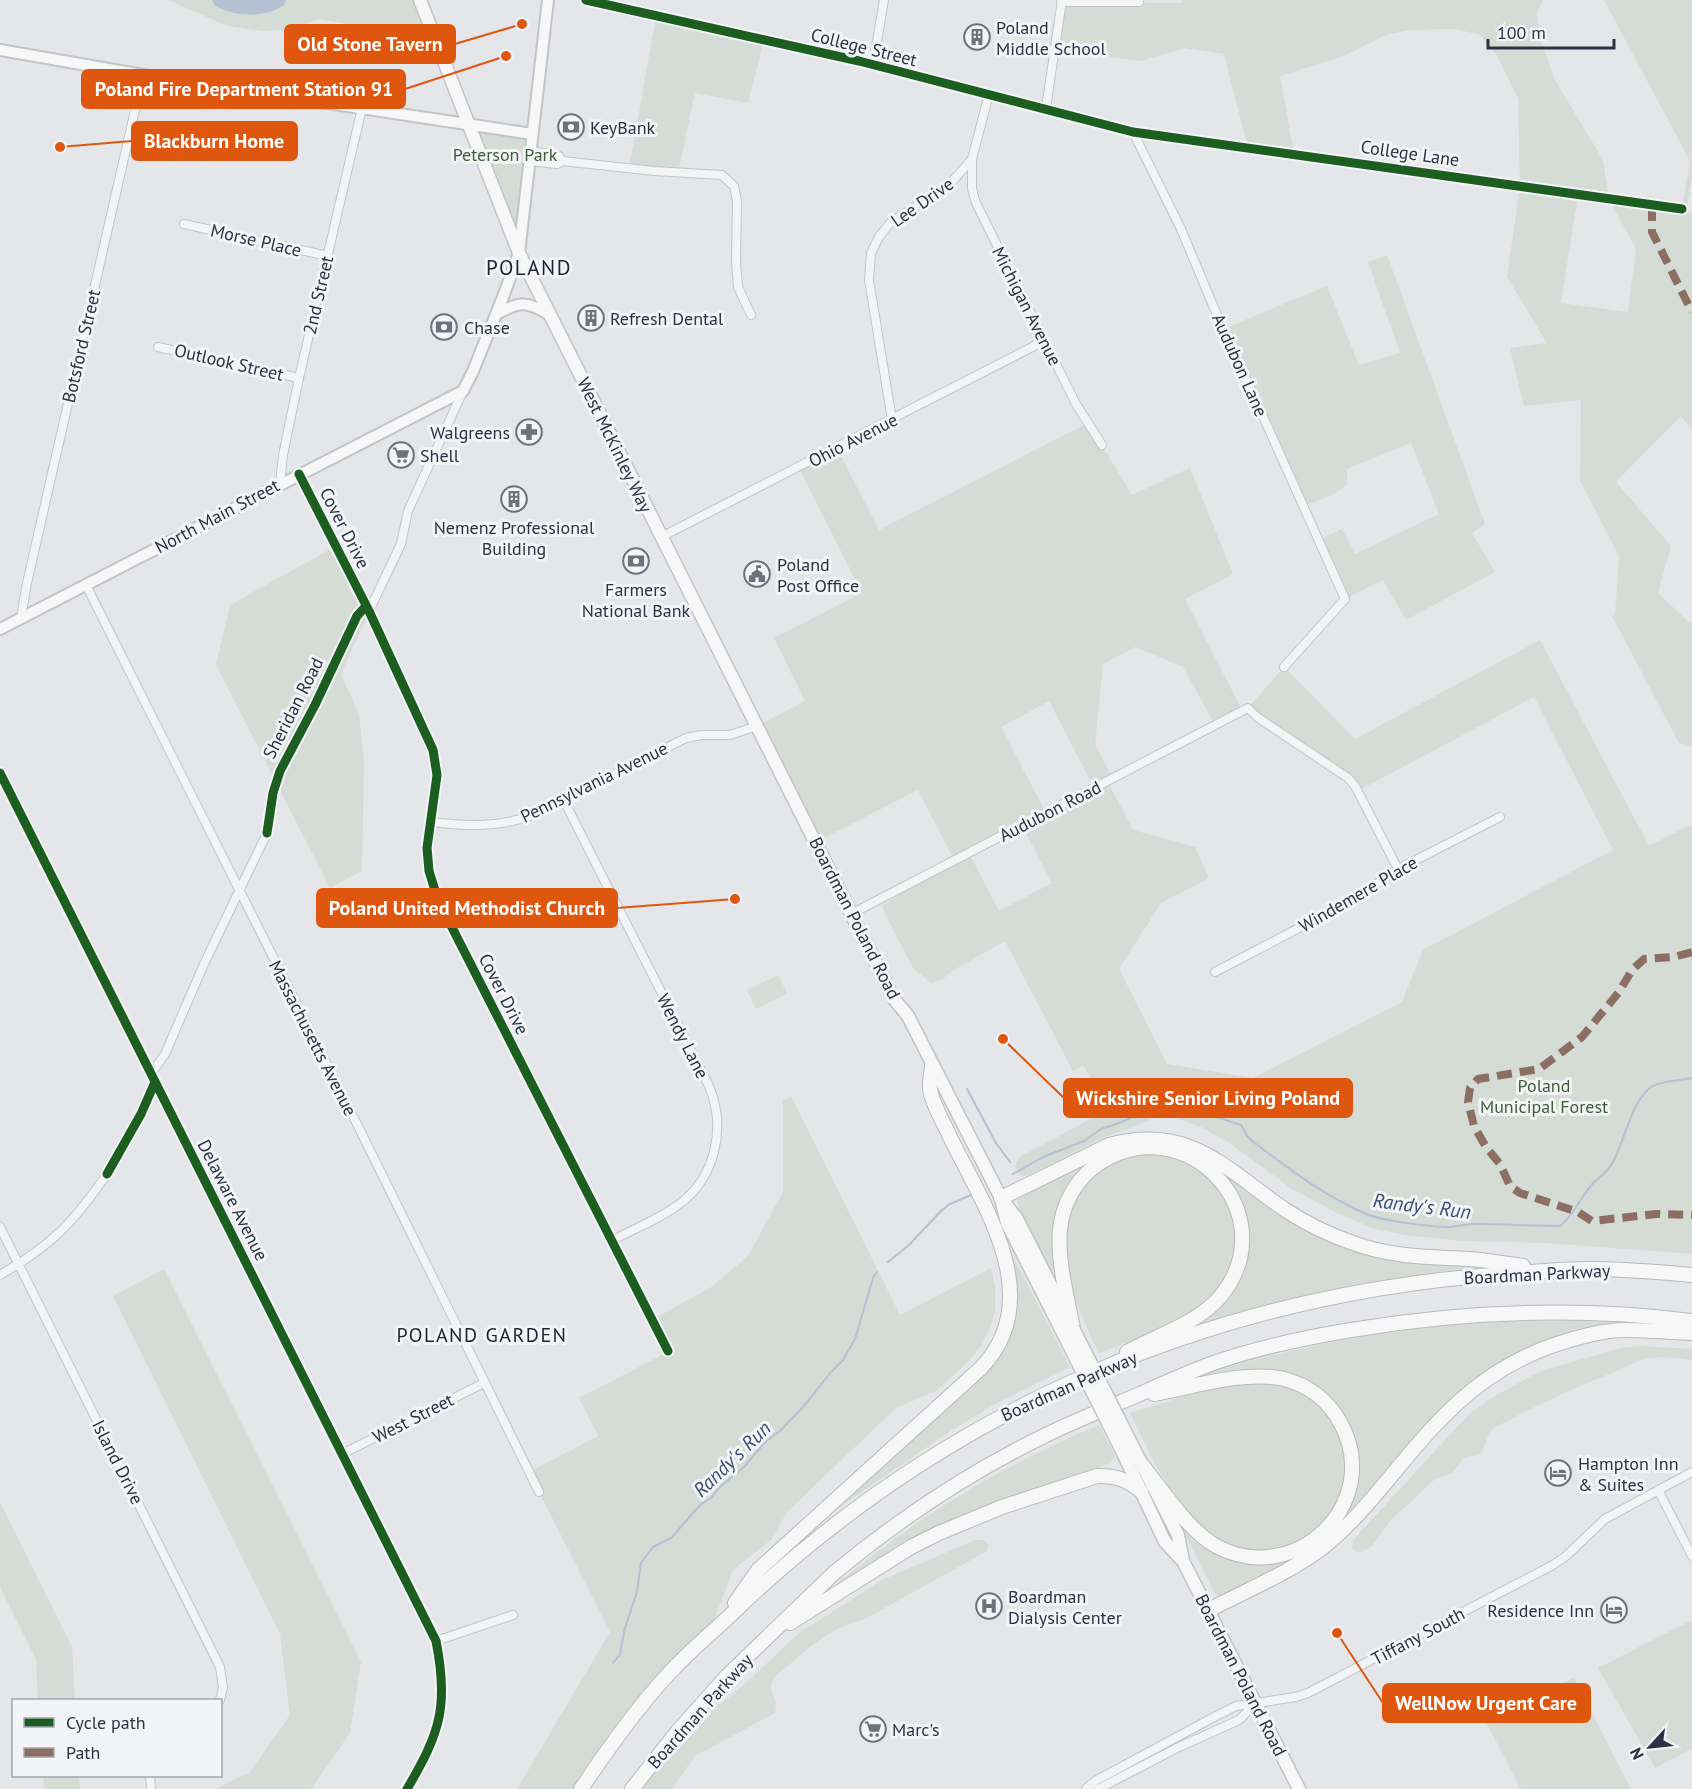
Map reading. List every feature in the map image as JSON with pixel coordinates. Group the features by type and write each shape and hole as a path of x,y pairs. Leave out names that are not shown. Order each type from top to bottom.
{"highway":[{"path":"719,1626 758,1570 981,1368 993,1355 1007,1327 1011,1297 1010,1281 1001,1246 946,1128 930,1088 932,1065"},
{"path":"1001,1198 1109,1145 1128,1139 1155,1138 1177,1141 1199,1149 1289,1212 1334,1236 1355,1244 1403,1255 1470,1259 1555,1270"},
{"path":"1068,1330 1060,1227 1068,1198 1085,1175 1107,1157 1144,1147 1163,1147 1181,1152 1197,1160 1216,1175 1234,1202 1242,1232 1237,1265 1228,1286 1215,1302 1191,1319 1088,1374"},
{"name":"Boardman Parkway","path":"581,1789 675,1667 794,1557 874,1494 971,1432 1037,1397 1088,1374 1208,1329 1298,1304 1364,1290 1429,1280 1555,1270 1590,1269 1692,1275"},
{"name":"Boardman Parkway","path":"632,1789 706,1698 834,1573 923,1506 1016,1450 1128,1399 1208,1365 1310,1338 1377,1326 1455,1317 1536,1313 1621,1314 1692,1321"},
{"path":"1209,1610 1300,1562 1327,1544 1362,1511 1444,1414 1485,1379 1517,1360 1551,1345 1596,1333 1622,1330 1692,1333"},
{"path":"1128,1399 1249,1376 1285,1380 1312,1391 1336,1414 1350,1445 1352,1472 1348,1495 1342,1508 1335,1521 1321,1534 1293,1552 1259,1558 1233,1553 1207,1540 1143,1466"},
{"path":"763,1641 911,1546 973,1518 1096,1476 1125,1480 1141,1491"}],"main road":[{"name":"West McKinley Way","path":"420,0 519,253 711,637"},
{"path":"463,391 519,253 548,0"},
{"path":"0,50 143,75 532,134"},
{"path":"496,314 522,303 535,306 550,315"},
{"name":"North Main Street","path":"0,629 280,483 463,391"},
{"name":"Boardman Poland Road","path":"711,637 894,999 908,1016 1001,1198 1017,1219 1068,1330 1129,1451 1141,1491 1165,1542 1183,1561 1299,1789"},
{"name":"Boardman Poland Road","path":"1129,1451 1143,1466 1178,1535 1183,1561"}],"street":[{"name":"College Street","path":"586,0 873,65 1133,132"},
{"path":"873,65 884,0"},
{"path":"1046,108 1062,1 1139,2"},
{"name":"Botsford Street","path":"21,617 143,75"},
{"name":"Lee Drive","path":"892,420 869,280 872,253 879,237 890,223 950,184 972,159 989,94"},
{"name":"2nd Street","path":"280,483 283,455 299,378 362,108"},
{"name":"College Lane","path":"1133,132 1682,209"},
{"name":"Audubon Lane","path":"1133,132 1181,229 1345,599 1284,667"},
{"path":"530,156 557,164 562,162 722,175 734,186 737,201 738,287 751,315"},
{"name":"Michigan Avenue","path":"972,159 972,189 976,203 1076,404 1102,445"},
{"name":"Morse Place","path":"184,224 328,256"},
{"name":"Ohio Avenue","path":"661,537 1044,341"},
{"name":"Outlook Street","path":"158,346 299,378"},
{"path":"369,611 400,544 408,511 463,391"},
{"name":"Cover Drive","path":"299,474 369,611 433,750 437,775 430,822 428,859 438,900 668,1352"},
{"name":"Massachusetts Avenue","path":"86,585 538,1492"},
{"name":"Audubon Road","path":"851,914 1248,708 1257,717 1348,778 1358,791 1398,869"},
{"name":"Pennsylvania Avenue","path":"430,822 466,826 500,825 530,816 686,738 701,735 730,735 757,726"},
{"name":"Delaware Avenue","path":"0,773 436,1641 441,1666 443,1697 437,1731 407,1789"},
{"name":"Wendy Lane","path":"563,800 708,1084 714,1100 717,1119 717,1140 713,1155 697,1186 668,1212 611,1240"},
{"name":"Windemere Place","path":"1215,972 1360,896 1398,869 1500,817"},
{"path":"151,1074 165,1054 204,964 267,833"},
{"path":"0,1275 34,1255 71,1222 107,1174"},
{"name":"Island Drive","path":"0,1227 220,1667 223,1688 220,1699"},
{"name":"West Street","path":"342,1454 484,1383"},
{"name":"Tiffany South","path":"1086,1789 1095,1781 1216,1716 1236,1707 1308,1693 1553,1565 1566,1556 1605,1519 1692,1472"},
{"path":"1658,1490 1692,1556"},
{"path":"436,1641 513,1615"},
{"path":"1098,1789 1179,1747 1239,1720 1256,1703"}],"green space":[{"path":"168,0 420,0 435,40 320,19 287,30 263,31 227,26"},
{"path":"1183,0 1543,0 1537,13 1541,41 1555,80 1603,160 1609,198 1682,209 1690,161 1604,0 1692,0 1692,177 1686,212 1692,213 1692,430 1681,416 1616,482 1671,546 1658,593 1692,625 1692,746 1679,743 1612,616 1615,615 1619,556 1580,481 1581,400 1524,406 1510,348 1547,343 1507,277 1520,186 1518,99 1497,55 1480,35 1456,29 1410,30 1386,35 1344,56 1280,76 1294,154 1248,148 1224,54 1185,48 1140,61 1054,50 1061,2 1183,3","holes":["1578,195 1609,199 1636,249 1628,312 1561,303"]},
{"path":"656,16 764,40 748,103 695,93 678,173 629,169"},
{"name":"Peterson Park","path":"468,125 532,134 519,253"},
{"path":"1387,255 1485,524 1472,533 1495,572 1406,620 1383,580 1345,599 1319,540 1342,529 1355,554 1439,514 1411,443 1347,469 1347,485 1330,496 1303,506 1223,329 1327,286 1359,365 1400,353 1368,262"},
{"name":"Poland Municipal Forest","path":"1088,423 1132,495 1190,468 1233,574 1185,599 1242,710 1215,725 1183,667 1135,647 1103,664 1095,744 1113,779 1108,782 1133,830 1195,847 1209,878 1161,903 1119,969 1167,1064 1253,1078 1402,1002 1423,950 1613,850 1534,697 1358,791 1355,786 1248,708 1284,667 1355,739 1540,640 1649,846 1692,824 1692,1254 1547,1243 1463,1241 1405,1235 1375,1229 1337,1213 1292,1189 1228,1142 1201,1127 1166,1116 1155,1117 1109,1135 1030,1174 1020,1175 1015,1166 1018,1158 1107,1110 1084,1066 1073,1071 1005,941 941,980 931,983 913,968 882,906 954,860 918,790 816,842 757,726 805,701 774,638 862,593 799,468 837,448 879,530","holes":["1049,701 1094,788 1046,813 1001,727","1022,826 1052,883 999,911 969,853"]},
{"path":"336,546 369,611 341,674 359,714 364,763 362,871 330,888 216,665 230,605"},
{"path":"778,975 787,993 756,1009 747,990"},
{"path":"791,1096 900,1315 991,1268 995,1287 995,1312 990,1328 981,1346 967,1363 936,1391 896,1408 787,1512 772,1539 733,1570 707,1639 675,1667 581,1789 517,1789 610,1632 529,1472 598,1436 579,1398 668,1352 652,1320 713,1286 748,1256 783,1192 783,1101"},
{"path":"1162,1154 1198,1167 1220,1191 1229,1209 1233,1227 1234,1246 1230,1263 1223,1280 1211,1296 1195,1310 1162,1328 1099,1353 1081,1313 1067,1269 1066,1225 1073,1204 1085,1185 1100,1171 1123,1158 1134,1155"},
{"path":"1094,1156 1096,1160 1070,1186 1056,1277 1027,1225 1017,1198"},
{"path":"1219,1168 1251,1192 1401,1261 1470,1265 1470,1268 1325,1291 1276,1302 1197,1325 1196,1322 1245,1248 1217,1171"},
{"path":"1008,1247 1070,1367 995,1404 952,1430 834,1511 832,1508 989,1367 1000,1352 1008,1337 1014,1310"},
{"path":"164,1269 361,1662 350,1733 311,1789 215,1789 250,1772 290,1715 280,1634 113,1296"},
{"path":"1580,1321 1622,1323 1622,1326 1513,1357 1338,1529 1336,1527 1343,1516 1354,1448 1309,1386 1208,1379 1206,1373 1302,1349 1400,1331 1480,1323"},
{"path":"1640,1346 1692,1349 1692,1360 1661,1357 1640,1360 1552,1399 1494,1428 1478,1455 1465,1457 1452,1473 1435,1479 1390,1521 1371,1547 1359,1553 1352,1548 1353,1540 1470,1413 1498,1394 1541,1371 1621,1348"},
{"path":"1246,1382 1281,1385 1311,1399 1336,1427 1346,1456 1343,1492 1325,1524 1297,1545 1259,1554 1224,1545 1178,1502 1155,1464 1130,1413 1192,1394"},
{"path":"1099,1425 1115,1456 1111,1463 952,1519 896,1546 840,1585 838,1583 899,1536 962,1494 1029,1457"},
{"path":"0,1502 72,1647 75,1699 38,1699 36,1659 0,1587"},
{"path":"1182,1522 1212,1548 1231,1559 1260,1563 1297,1556 1298,1560 1224,1596 1219,1596 1214,1591 1179,1523"},
{"path":"975,1540 984,1540 988,1545 987,1551 863,1620 832,1632 806,1651 777,1675 772,1682 771,1690 776,1703 775,1713 695,1756 673,1789 632,1789 677,1732 734,1694 799,1633 882,1580"},
{"path":"1692,1620 1692,1749 1655,1768 1598,1668"},
{"path":"1574,1678 1631,1789 1521,1789 1486,1722"},
{"path":"43,1777 79,1777 80,1789 44,1789"}],"waterway":[{"path":"220,0 249,7 257,7 278,0"},
{"name":"Randy's Run","path":"1013,1174 1043,1157 1084,1141 1101,1129 1152,1109 1182,1102 1192,1103 1213,1116 1241,1125 1252,1141 1292,1171 1334,1198 1372,1216 1426,1226 1477,1224 1560,1226 1570,1216 1589,1187 1611,1165 1633,1112 1644,1094 1651,1087 1660,1083 1692,1078"},
{"path":"967,1089 996,1143 1010,1162"},
{"name":"Randy's Run","path":"888,1262 909,1245 942,1210 971,1195"},
{"name":"Randy's Run","path":"613,1663 620,1654 625,1628 637,1592 641,1563 653,1547 671,1538 700,1505 712,1497 720,1487 745,1466 765,1442 780,1431 843,1360 855,1339 873,1278 877,1272"}],"marked path":[{"path":"1652,206 1652,232 1692,312"},
{"path":"1692,952 1674,957 1644,959 1632,970 1619,992 1582,1037 1539,1069 1478,1079 1470,1088 1468,1102 1474,1126 1486,1147 1500,1164 1510,1186 1520,1193 1578,1212 1592,1221 1656,1214 1692,1215"}],"cycle path":[{"path":"586,0 859,61 1133,132 1682,209"},
{"path":"299,474 369,611 433,750 437,775 427,848 429,871 438,900 668,1351"},
{"name":"Sheridan Road","path":"267,833 273,793 280,771 315,705 357,616 366,606"},
{"path":"0,773 436,1641 442,1684 439,1718 427,1751 407,1789"},
{"path":"107,1174 141,1114 155,1082"}],"place":[{"name":"Old Stone Tavern","path":"522,24"},
{"name":"Poland Middle School","path":"977,37"},
{"name":"Poland Fire Department Station 91","path":"506,56"},
{"name":"KeyBank","path":"571,127"},
{"name":"Blackburn Home","path":"60,147"},
{"name":"Refresh Dental","path":"591,318"},
{"name":"Chase","path":"444,327"},
{"name":"Walgreens","path":"529,432"},
{"name":"Shell","path":"401,455"},
{"name":"Nemenz Professional Building","path":"514,499"},
{"name":"Farmers National Bank","path":"636,561"},
{"name":"Poland Post Office","path":"757,574"},
{"name":"Poland United Methodist Church","path":"735,899"},
{"name":"Wickshire Senior Living Poland","path":"1003,1039"},
{"name":"Hampton Inn & Suites","path":"1558,1473"},
{"name":"Boardman Dialysis Center","path":"989,1606"},
{"name":"Residence Inn","path":"1614,1610"},
{"name":"WellNow Urgent Care","path":"1337,1633"},
{"name":"Marc's","path":"873,1729"}],"district":[{"name":"POLAND","path":"529,267"},
{"name":"POLAND GARDEN","path":"482,1335"}]}
